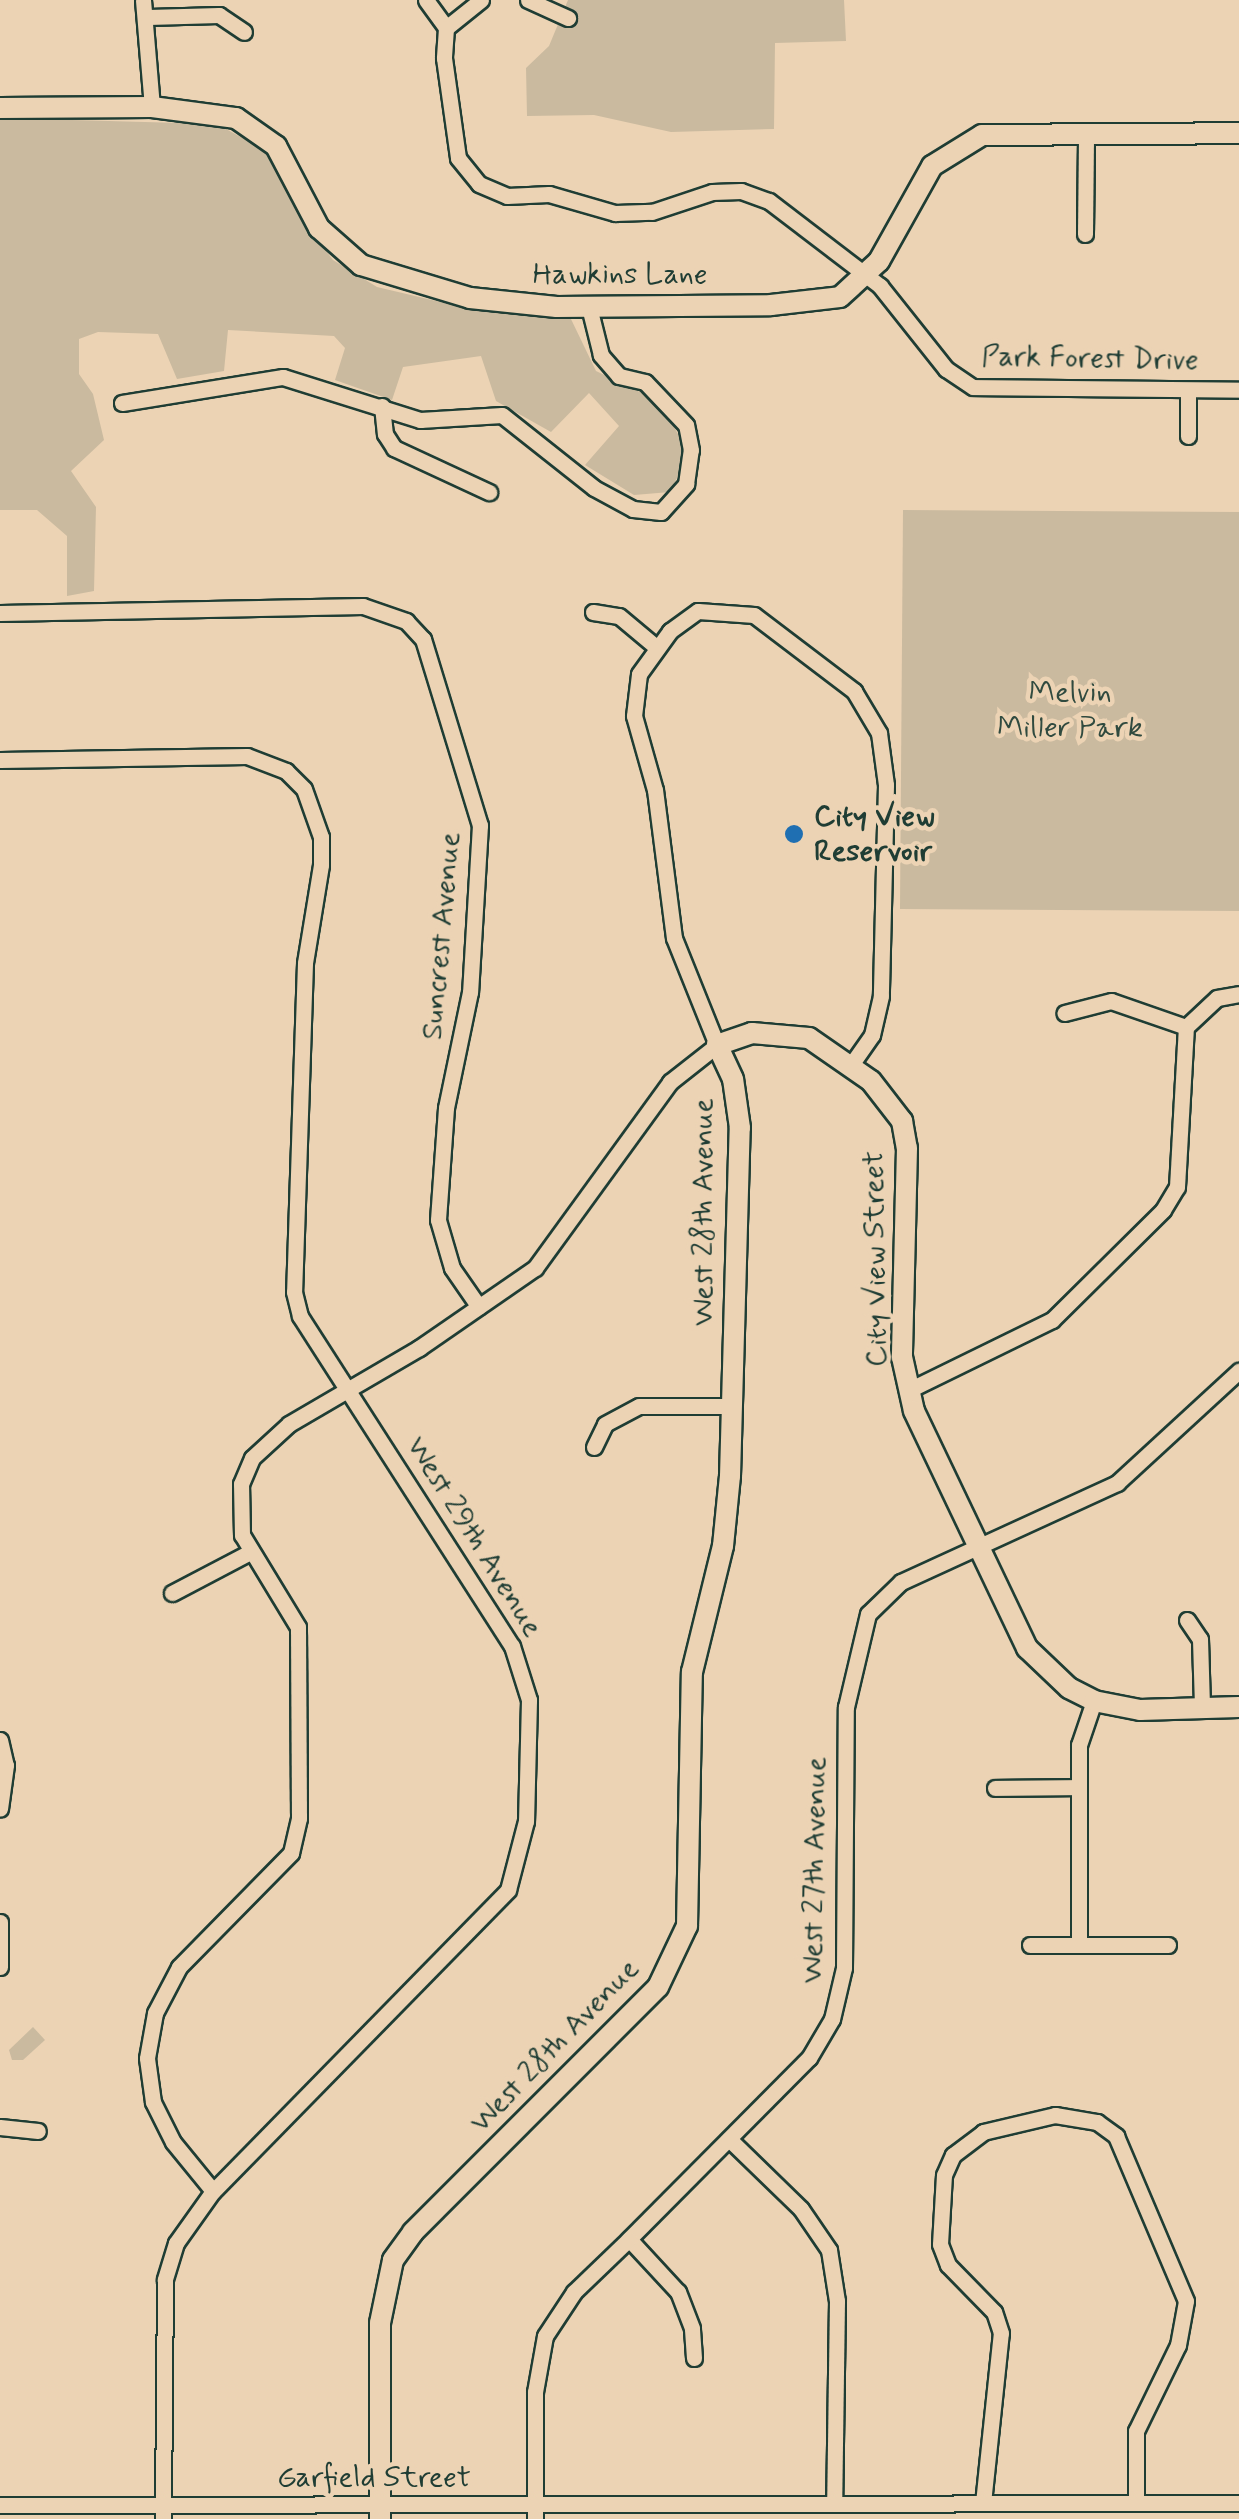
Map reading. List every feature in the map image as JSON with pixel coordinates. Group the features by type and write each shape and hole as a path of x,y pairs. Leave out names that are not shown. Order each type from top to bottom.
{"street":[{"path":"142,0 148,17 152,107"},
{"path":"426,0 446,28 481,0"},
{"path":"528,0 568,18"},
{"path":"148,17 219,15 244,32"},
{"name":"Park Forest Drive","path":"446,28 458,158 479,184 508,196 549,194 615,212 652,212 712,192 740,191 768,201 867,277 946,369 972,387 1239,390"},
{"name":"Hawkins Lane","path":"0,108 152,107 220,114 266,136 290,168 319,228 346,256 378,274 470,298 589,307 810,304 840,297 867,277"},
{"path":"1085,234 1086,132"},
{"path":"867,277 917,188 944,154 982,135 1239,134"},
{"path":"122,403 283,377 420,420 502,415 594,488 633,509 660,512 686,484 692,450 686,425 645,382 618,376 601,356 589,328 589,307"},
{"path":"1188,390 1188,436"},
{"path":"382,406 384,434 394,448 490,492"},
{"name":"Suncrest Avenue","path":"0,613 362,606 406,621 423,638 480,825 470,992 446,1108 438,1220 452,1268 480,1308"},
{"path":"593,612 619,616 656,647 698,610 736,609 854,691 879,733 886,785 882,996 872,1034 852,1064"},
{"name":"West 28th Avenue","path":"379,2512 380,2323 393,2260 413,2232 658,1987 681,1950 689,1902 692,1672 724,1546 732,1406 739,1104 674,938 655,790 634,716 639,674 656,647"},
{"name":"West 29th Avenue","path":"0,760 247,756 286,770 304,789 321,837 321,864 305,963 294,1292 300,1316 524,1672 528,1700 522,1856 508,1890 486,1918 213,2191 176,2243 165,2280 163,2513"},
{"path":"910,1390 1052,1320 1163,1210 1182,1164 1186,1027 1217,998 1239,994"},
{"path":"1064,1013 1111,1001 1186,1027"},
{"name":"City View Street","path":"250,1552 239,1511 252,1458 289,1424 419,1348 534,1268 670,1082 717,1046 752,1033 789,1034 825,1045 852,1064 889,1100 906,1148 902,1357 910,1390 977,1547 1026,1648 1069,1688 1094,1701 1140,1710 1239,1707"},
{"name":"West 27th Avenue","path":"534,2513 535,2392 546,2336 574,2292 809,2058 840,1996 846,1707 859,1635 892,1590 1117,1482 1239,1371"},
{"path":"594,1447 605,1424 638,1406 732,1406"},
{"path":"172,1594 250,1552 298,1627 299,1818 291,1853 273,1876 179,1967 156,2014 147,2058 154,2102 173,2142 213,2191"},
{"path":"1187,1620 1200,1638 1202,1708"},
{"path":"1078,1944 1079,1744 1094,1701"},
{"path":"0,1740 6,1765 0,1809"},
{"path":"995,1788 1078,1788"},
{"path":"0,1922 0,1967"},
{"path":"1030,1946 1168,1945"},
{"path":"982,2503 1001,2333 994,2312 948,2265 940,2244 944,2175 953,2156 983,2132 1055,2115 1097,2122 1116,2136 1186,2301 1178,2345 1136,2431 1136,2502"},
{"path":"0,2126 38,2131"},
{"path":"729,2139 801,2209 828,2250 837,2300 834,2504"},
{"path":"629,2240 684,2304 694,2358"},
{"name":"Garfield Street","path":"0,2505 163,2513 747,2512 834,2504 1136,2502 1229,2509"}],"green space":[{"path":"568,0 844,0 846,41 775,43 774,129 671,132 594,115 527,116 526,68 549,46"},
{"path":"0,118 217,124 266,151 307,226 333,260 377,287 453,305 570,317 596,371 642,393 671,422 682,441 681,470 670,492 634,495 585,465 619,426 589,393 551,432 496,401 481,356 403,367 392,400 335,380 345,348 334,336 228,330 224,371 177,379 158,334 98,332 79,339 79,374 93,394 104,440 71,471 96,507 94,591 67,596 67,536 37,510 0,510"},
{"name":"Melvin Miller Park","path":"903,510 1239,512 1239,911 900,909"},
{"path":"33,2027 45,2040 23,2060 12,2060 9,2050"}],"place":[{"name":"City View Reservoir","path":"794,834"}]}
